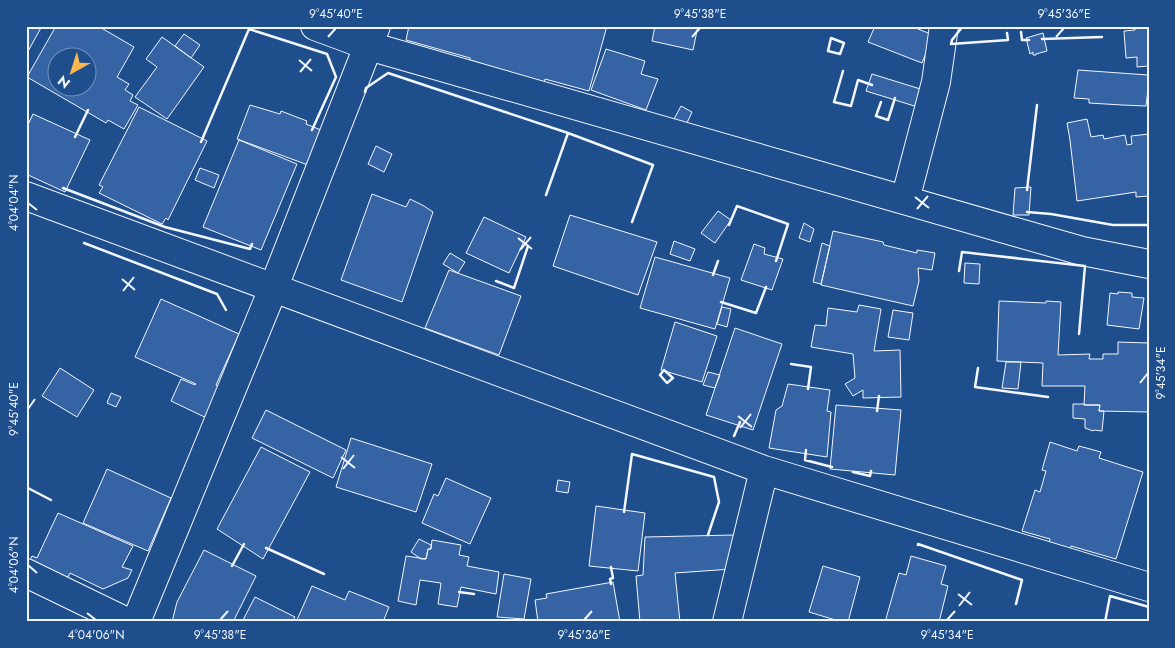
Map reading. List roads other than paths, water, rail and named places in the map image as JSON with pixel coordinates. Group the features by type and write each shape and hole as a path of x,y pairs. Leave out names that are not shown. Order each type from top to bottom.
{"street":[{"path":"315,26 372,36 905,200 1082,251 1149,264"},
{"path":"905,200 936,82 944,26"},
{"path":"136,622 273,289 372,36"},
{"path":"26,196 764,470 1149,587"},
{"path":"727,622 764,470"},
{"path":"26,573 128,622"}]}
